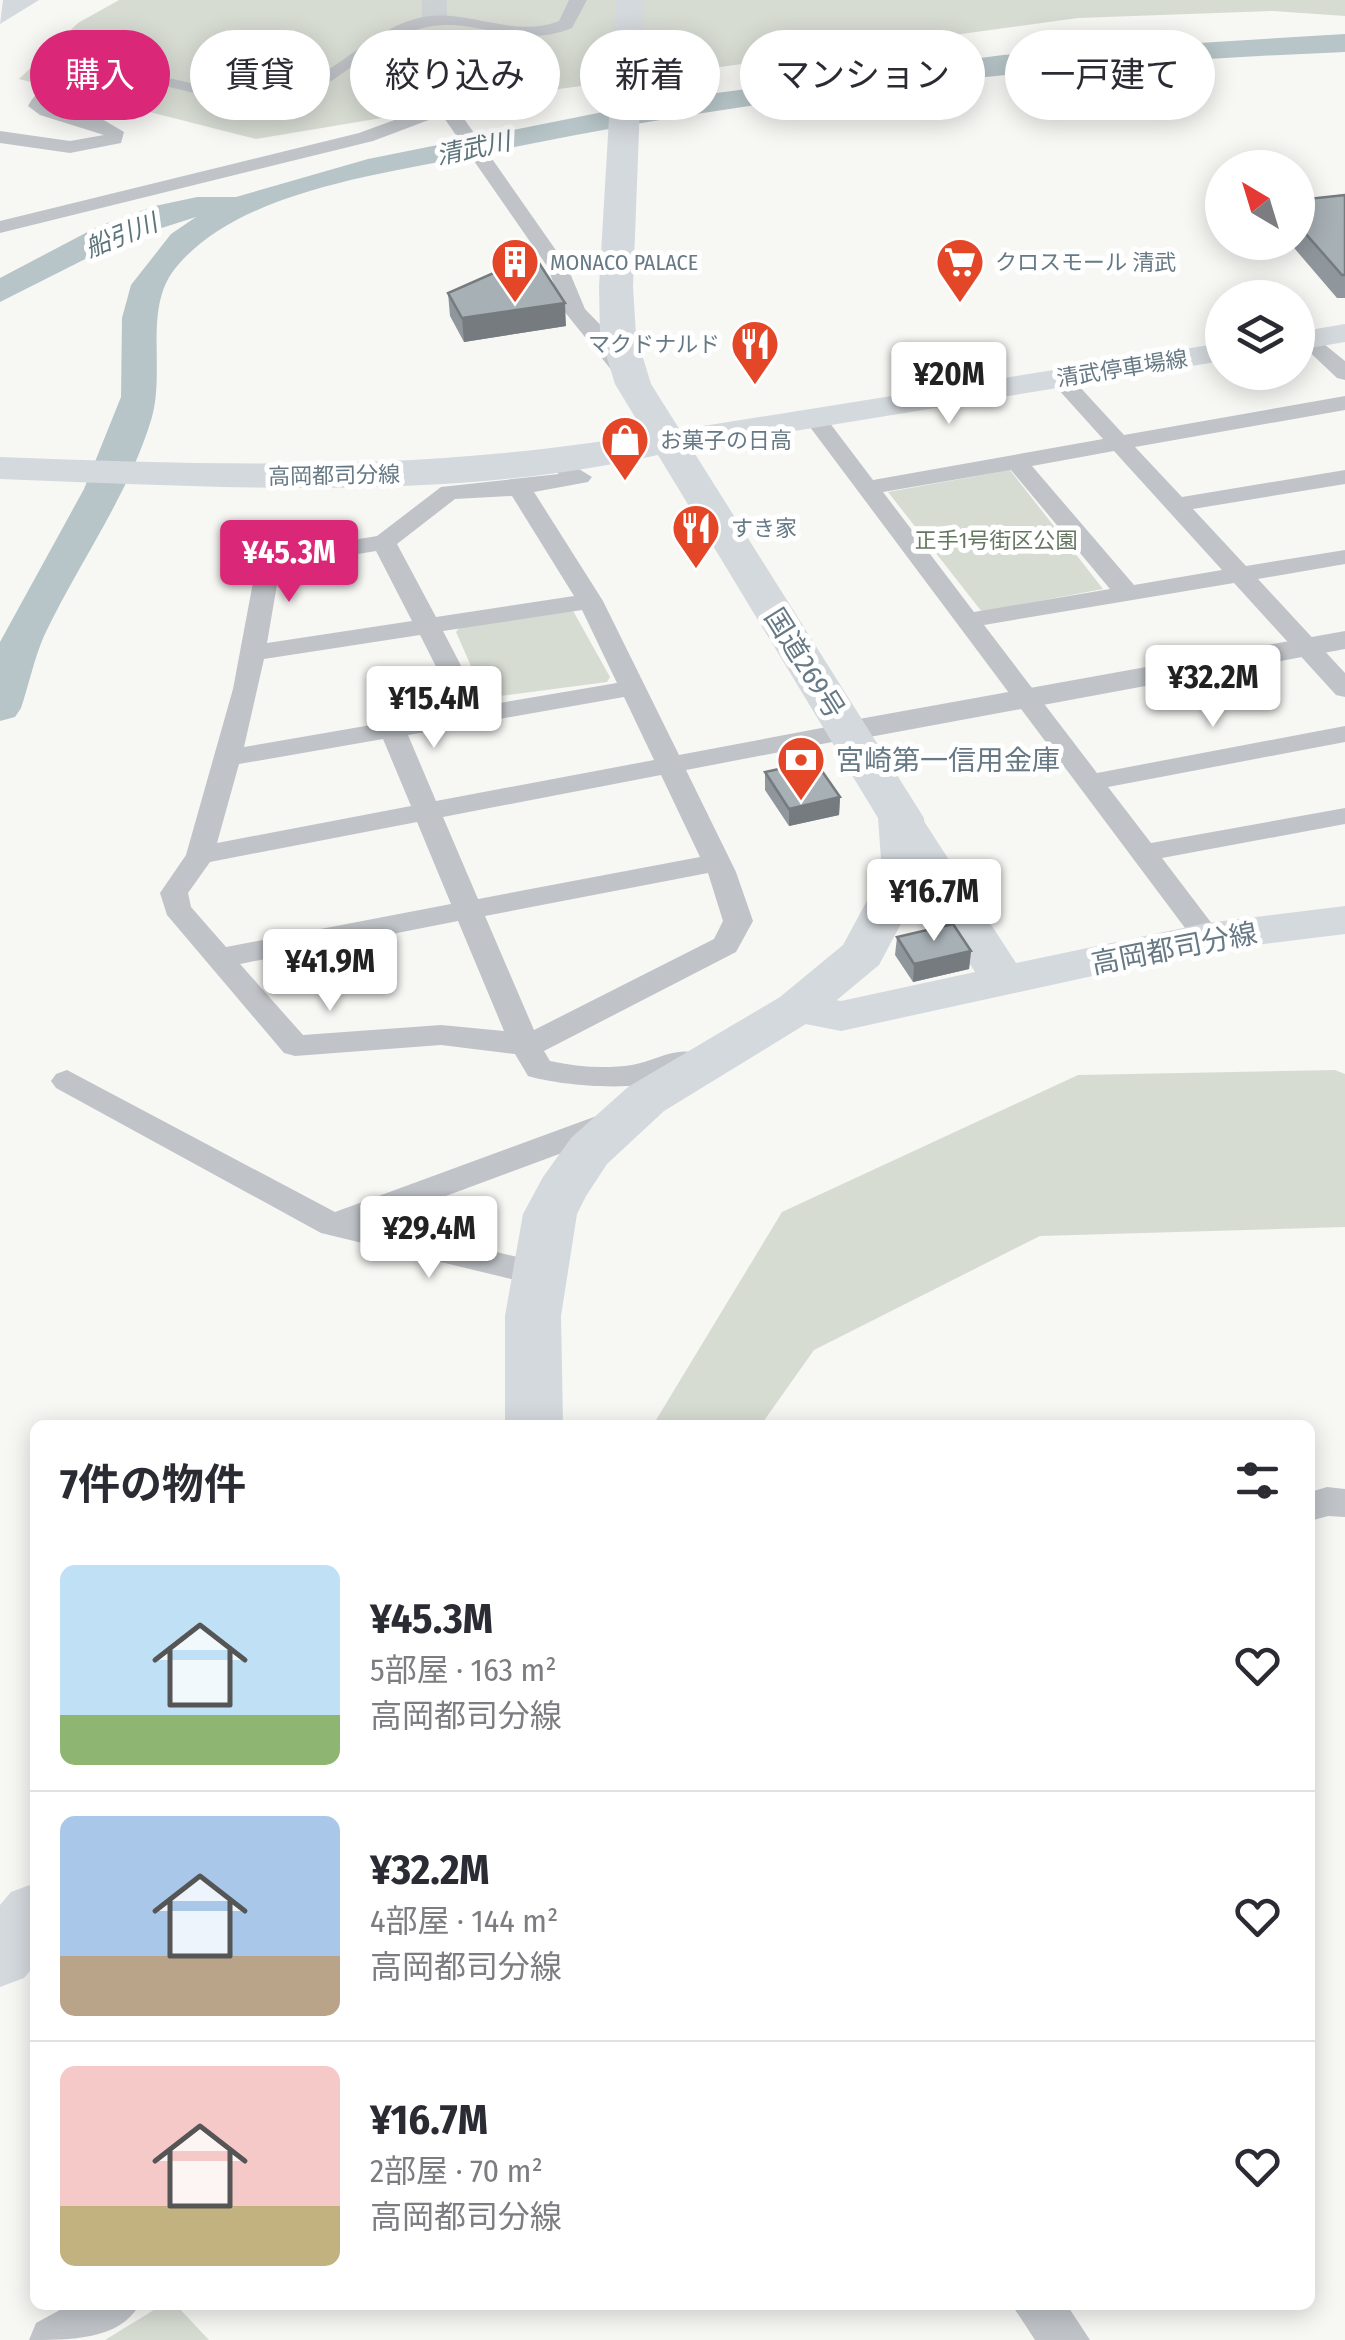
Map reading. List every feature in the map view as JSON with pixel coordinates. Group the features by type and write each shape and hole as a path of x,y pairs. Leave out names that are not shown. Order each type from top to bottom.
{"highway":[{"path":"0,15 24,0"},
{"name":"国道269号","path":"534,1420 533,1316 550,1214 562,1190 590,1151 646,1099 797,1008 862,954 905,873 902,818 633,384 618,335 617,267 630,0"},
{"path":"0,1956 30,1920"}],"main road":[{"path":"1315,338 1345,334"},
{"name":"清武停車場線","path":"666,442 1205,355"},
{"name":"高岡都司分線","path":"0,468 254,476 429,474 556,462 666,442"},
{"path":"902,818 1005,983"},
{"name":"高岡都司分線","path":"797,1008 841,1016 1207,936 1345,920"}],"street":[{"path":"0,138 70,147 114,140 114,132 102,125 59,118 36,106 46,92 94,77 129,73 234,96 286,98 312,90 374,43 411,25 438,21 539,33 566,24 578,0"},
{"path":"0,228 366,137 446,104 560,273 575,311 611,349 633,384"},
{"path":"560,273 617,267"},
{"path":"1315,350 1345,374"},
{"path":"1059,378 1345,688"},
{"path":"868,488 1345,403"},
{"path":"815,419 1207,936"},
{"path":"1016,461 1128,594"},
{"path":"519,488 590,601 717,862 738,920 726,946 526,1048 500,1038 450,1034 295,1046 177,909 174,893 200,855 252,654 269,561 384,542 449,492 519,488 580,477 556,462"},
{"path":"1176,506 1345,476"},
{"path":"384,542 474,715"},
{"path":"969,620 1345,557"},
{"path":"252,654 590,601"},
{"path":"200,855 848,730 1345,640"},
{"path":"226,758 632,688"},
{"path":"392,729 526,1048 540,1069 566,1077 648,1076 797,1008"},
{"path":"1092,782 1345,734"},
{"path":"1144,852 1345,816"},
{"path":"220,958 717,862"},
{"path":"67,1081 333,1225 540,1274"},
{"path":"333,1225 627,1117"},
{"path":"1315,1505 1327,1501 1345,1503"},
{"path":"52,2340 106,2310"},
{"path":"1040,2310 1066,2340"}],"green space":[{"path":"119,0 1345,0 1345,16 1273,11 1078,18 985,31 740,30 740,64 720,67 720,30 580,30 580,86 560,89 560,30 350,30 350,120 370,120 256,139 170,117 170,30 71,30"},
{"path":"30,69 30,82 19,79"},
{"name":"正手1号街区公園","path":"1010,470 1103,589 982,612 888,492"},
{"path":"572,609 610,677 607,682 485,698 456,632 459,628"},
{"path":"1335,1070 1345,1074 1345,1227 1040,1236 814,1350 765,1420 656,1420 782,1212 1078,1075"},
{"path":"154,2310 181,2310 209,2340 105,2340"}],"building":[{"path":"1345,195 1345,275 1315,244 1315,198"},
{"path":"539,263 565,303 462,318 448,293 505,268"},
{"path":"815,761 840,797 789,809 765,772"},
{"path":"953,924 971,951 914,964 897,937"}],"waterway":[{"name":"清武川","path":"0,708 24,635 104,489 130,429 142,379 139,318 148,285 159,266 183,241 213,220 287,189 368,168 551,129 776,91 1003,64 1345,43"},
{"name":"船引川","path":"0,292 109,234 167,213 227,204"}],"tunnel":[{"path":"434,0 435,30"}],"place":[{"name":"MONACO PALACE","path":"515,304"},
{"name":"クロスモール 清武","path":"960,304"},
{"name":"マクドナルド","path":"755,386"},
{"name":"お菓子の日高","path":"625,482"},
{"name":"すき家","path":"696,570"},
{"name":"宮崎第一信用金庫","path":"801,802"}]}
